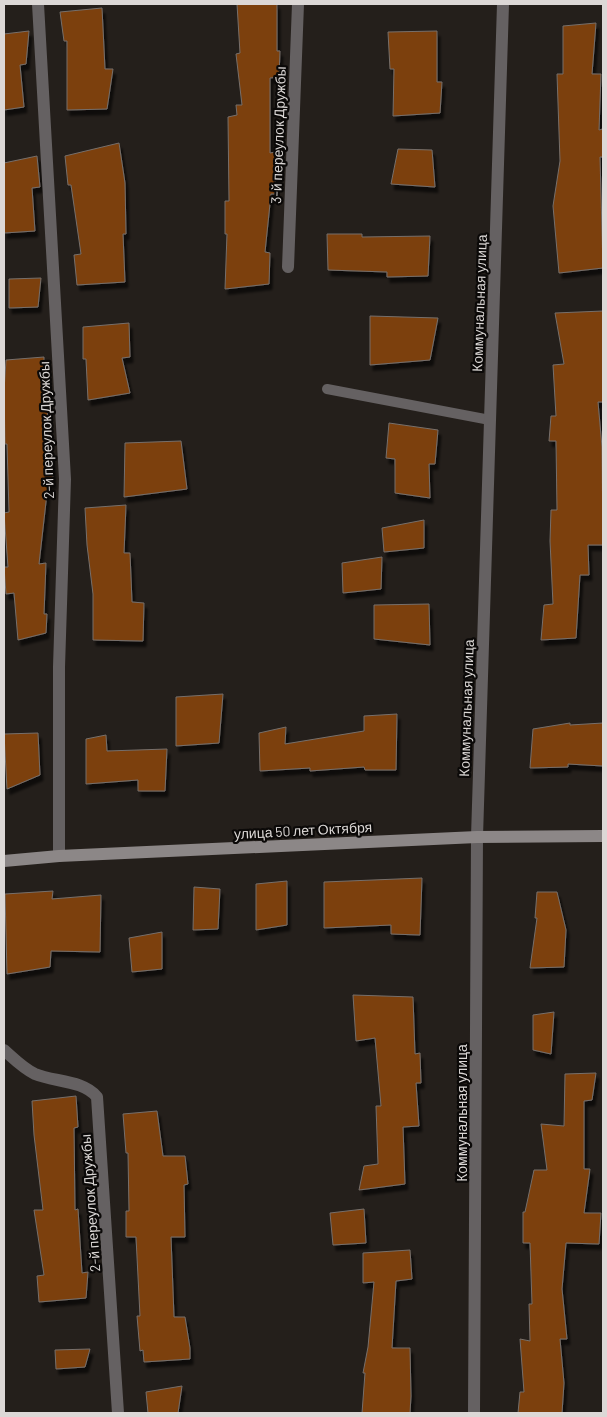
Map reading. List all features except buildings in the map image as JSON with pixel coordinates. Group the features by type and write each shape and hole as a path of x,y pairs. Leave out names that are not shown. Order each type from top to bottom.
{"main road":[{"name":"улица 50 лет Октября","path":"4,861 59,856 477,837 603,836"}],"street":[{"name":"2-й переулок Дружбы","path":"38,4 65,479 59,667 59,856"},
{"name":"3-й переулок Дружбы","path":"288,267 298,4"},
{"name":"Коммунальная улица","path":"474,1413 477,837 503,4"},
{"name":"2-й переулок Дружбы","path":"4,1050 34,1074 81,1087 91,1091 98,1097 118,1413"}],"lane":[{"path":"328,389 490,420"}]}
